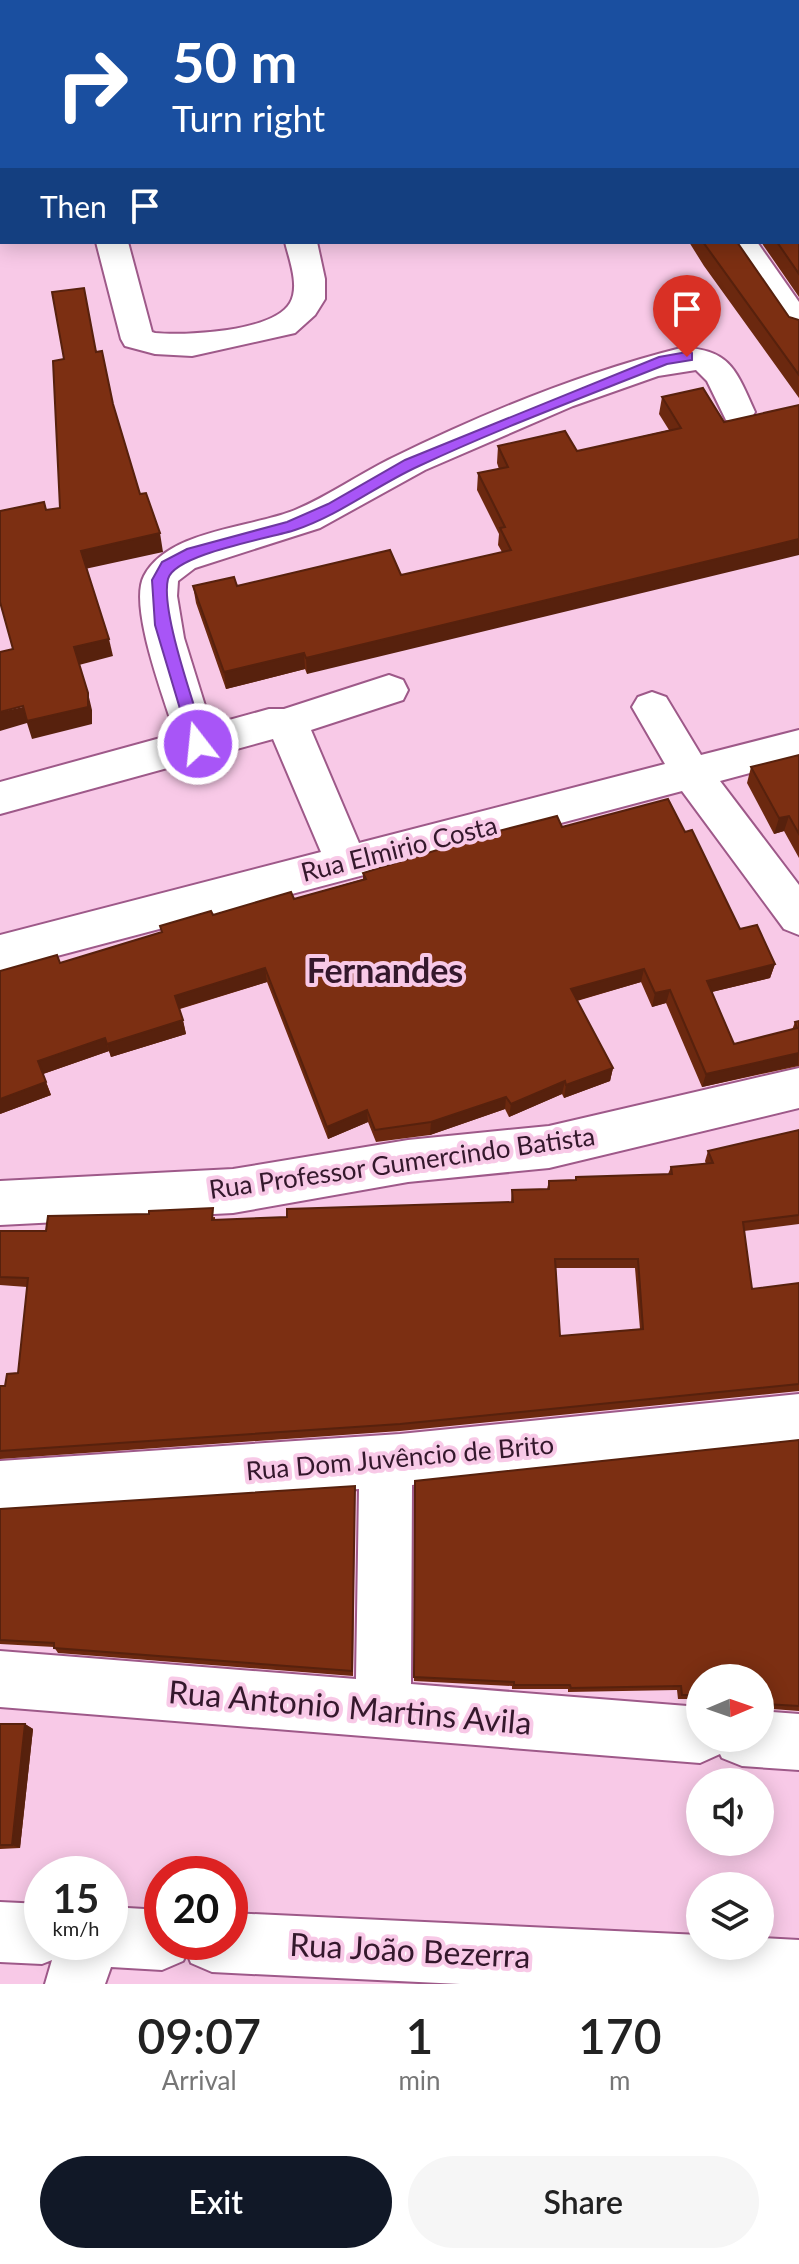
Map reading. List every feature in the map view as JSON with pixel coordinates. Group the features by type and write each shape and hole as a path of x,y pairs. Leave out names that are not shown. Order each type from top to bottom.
{"street":[{"path":"113,244 137,339 154,345 201,343 283,326 308,306 310,291 301,244"},
{"path":"742,244 799,326"},
{"path":"198,744 163,625 160,580 167,566 193,553 292,526 334,508 410,464 558,400 664,360 687,357 711,364 720,372 738,412"},
{"path":"0,798 269,724 284,724 389,690"},
{"path":"652,707 692,774 799,917"},
{"path":"284,724 297,742 346,862"},
{"name":"Rua Elmirio Costa","path":"0,953 799,745"},
{"name":"Rua Professor Gumercindo Batista","path":"0,1203 233,1191 408,1161 549,1147 799,1088"},
{"name":"Rua Dom Juvêncio de Brito","path":"0,1487 654,1437 799,1419"},
{"path":"383,1711 386,1459"},
{"name":"Rua Antonio Martins Avila","path":"0,1679 686,1734"},
{"path":"774,1740 799,1742"},
{"path":"0,1932 24,1933"},
{"name":"Rua João Bezerra","path":"248,1944 799,1970"},
{"path":"75,1984 82,1960"}],"building":[{"path":"704,244 738,244 789,317 799,320 799,375"},
{"path":"778,244 799,244 799,274"},
{"path":"84,288 96,352 102,351 113,404 140,494 146,493 160,533 81,551 109,639 74,647 88,693 88,707 27,721 23,706 0,712 0,652 13,649 0,602 0,511 44,502 46,510 60,508 53,361 64,359 52,292"},
{"path":"703,388 724,422 799,405 799,539 306,658 304,653 224,672 193,586 234,577 237,586 390,550 401,575 511,550 500,528 505,527 478,473 508,467 498,446 565,431 577,451 681,428 662,397"},
{"path":"799,755 799,834 789,816 779,818 751,767"},
{"path":"668,799 685,832 692,830 740,929 757,925 775,964 707,981 734,1044 797,1028 795,1022 799,1021 799,1053 706,1074 670,990 655,993 644,969 571,989 613,1068 566,1085 565,1081 511,1104 506,1097 431,1122 375,1130 367,1110 327,1127 265,968 175,996 183,1020 107,1044 105,1038 38,1061 46,1082 0,1099 0,971 57,955 60,963 162,932 160,926 211,911 213,915 291,892 294,899 366,879 363,873 557,816 562,827"},
{"path":"799,1130 799,1215 743,1222 752,1289 799,1283 799,1384 400,1424 0,1451 0,1386 5,1386 7,1374 18,1373 28,1278 0,1277 0,1231 46,1231 48,1216 149,1214 149,1211 213,1208 212,1220 287,1217 287,1209 513,1202 512,1190 549,1189 549,1181 576,1180 576,1177 672,1174 671,1167 713,1163 708,1151","holes":["555,1259 638,1259 643,1329 560,1336"]},
{"path":"799,1440 799,1706 774,1705 774,1664 686,1664 686,1695 682,1695 681,1686 571,1688 570,1685 514,1685 514,1682 414,1677 415,1481"},
{"path":"355,1486 352,1671 54,1648 54,1643 0,1640 0,1509"},
{"path":"0,1724 25,1724 12,1845 0,1845"}],"district":[{"name":"Fernandes","path":"385,971"}],"route":[{"path":"198,744 159,603 160,580 167,566 193,553 292,526 334,508 410,464 558,400 664,360 687,357"}]}
